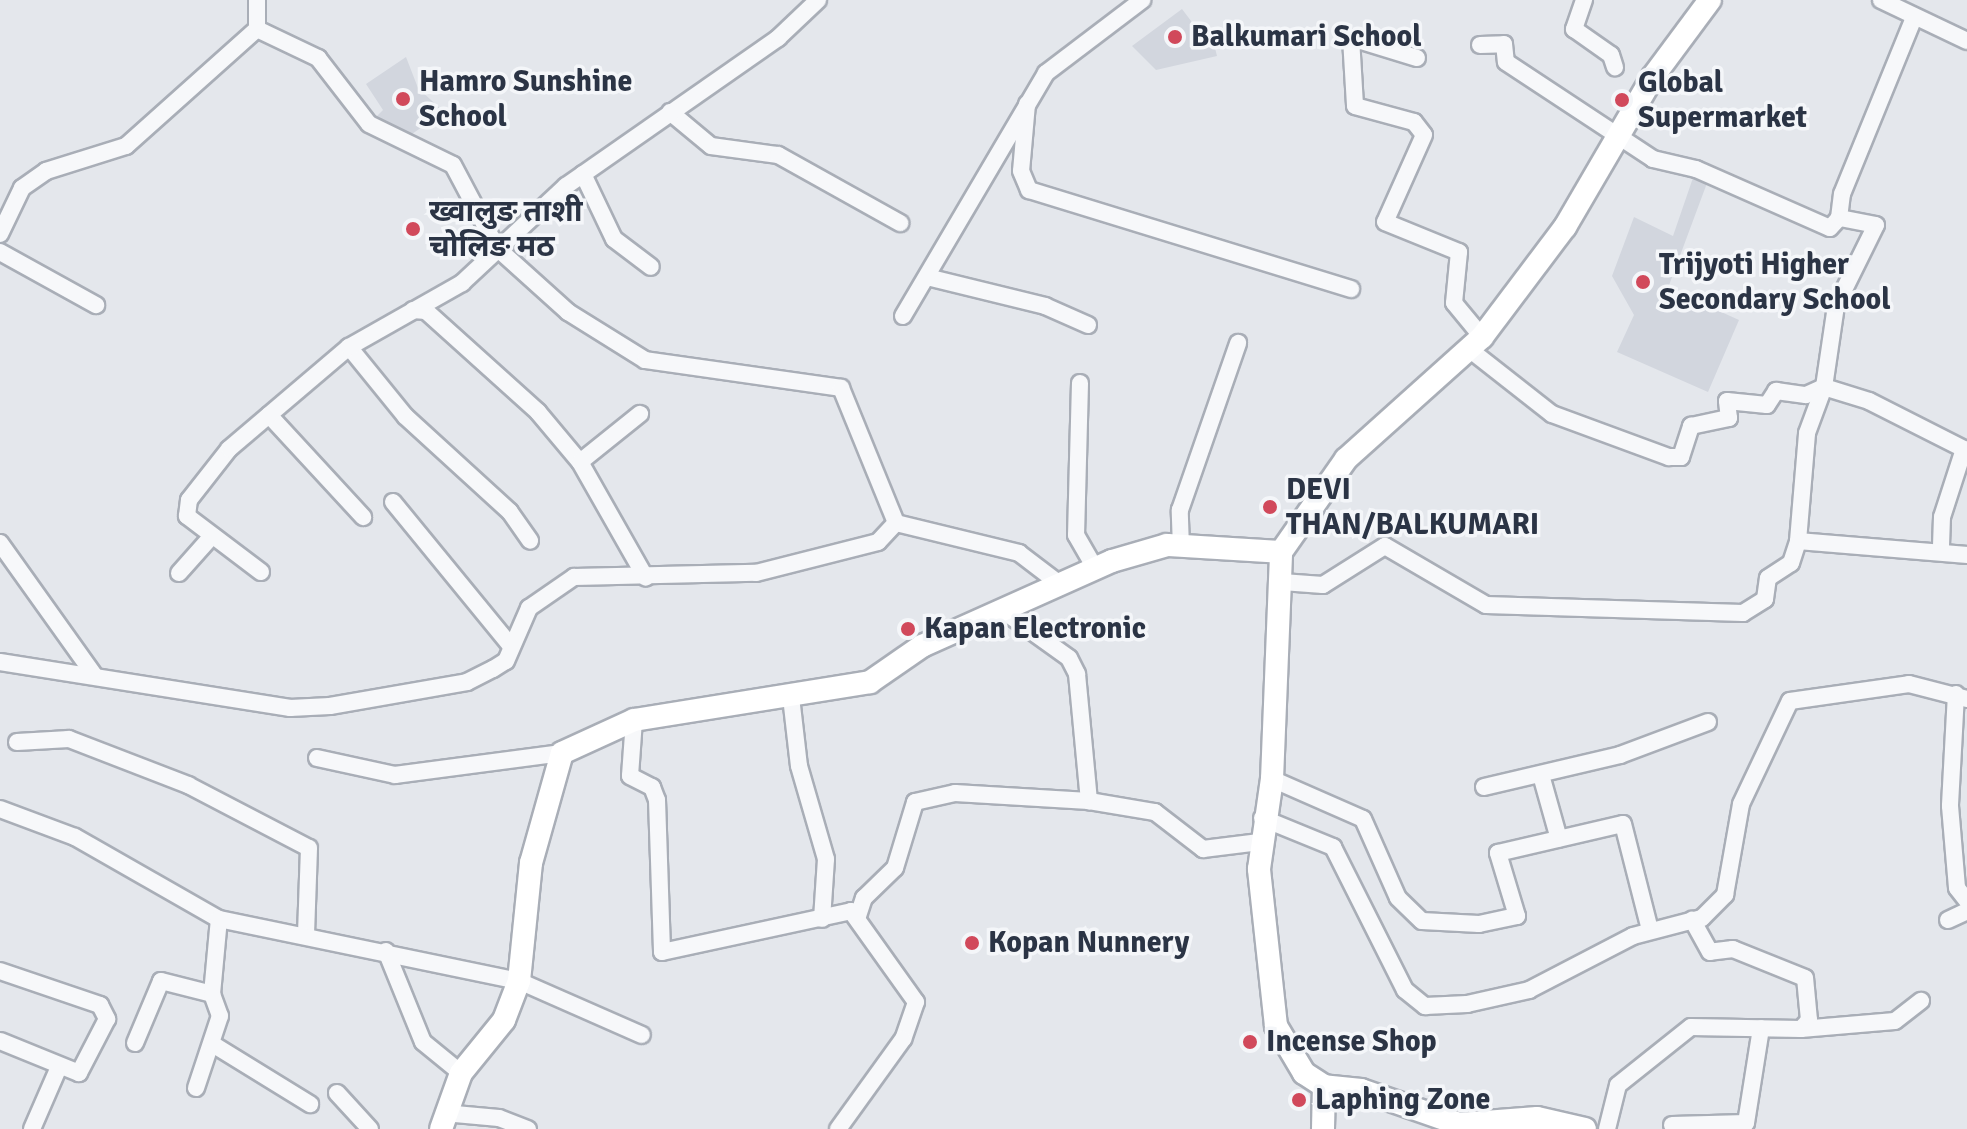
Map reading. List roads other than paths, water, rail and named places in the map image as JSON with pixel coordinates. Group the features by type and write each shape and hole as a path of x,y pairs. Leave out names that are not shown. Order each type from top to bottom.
{"main road":[{"path":"1585,1129 1537,1118 1459,1124 1361,1090 1324,1086 1304,1073 1273,1014 1260,842 1262,818 1272,779 1281,552 1346,459 1476,343 1565,227 1616,138 1710,0"},
{"path":"442,1121 461,1073 504,1020 519,981 531,863 562,753 634,720 870,682 922,646 1095,568 1167,545 1281,552"},
{"path":"1323,1129 1324,1086"}],"street":[{"path":"0,234 22,188 46,171 126,146 257,29 257,0"},
{"path":"261,572 187,516 189,500 229,449 349,347 462,283 497,248 583,174 778,38 818,0"},
{"path":"903,316 1046,73 1142,0"},
{"path":"1584,0 1574,29 1611,55 1615,67"},
{"path":"1881,0 1913,20 1967,41"},
{"path":"1480,45 1504,44 1506,62 1616,138 1830,228 1839,218 1847,175 1913,20"},
{"path":"257,29 318,58 369,124 453,165 497,248 526,281 645,360 841,388 896,523"},
{"path":"1417,58 1351,38 1355,106 1414,122 1424,135 1385,222 1459,252 1454,303 1476,343 1552,414 1669,457 1681,457 1691,426 1729,418 1727,401 1767,405 1776,391 1806,395 1824,387 1958,441 1964,449 1942,517 1941,550"},
{"path":"1027,104 1021,171 1029,190 1351,289"},
{"path":"670,112 711,146 778,155 900,223"},
{"path":"583,174 614,239 651,267"},
{"path":"1282,582 1323,585 1385,546 1486,605 1743,613 1765,599 1768,578 1791,563 1798,541 1807,433 1824,387 1836,306 1876,225 1839,218"},
{"path":"0,252 96,305"},
{"path":"927,277 1088,325"},
{"path":"413,310 426,311 507,378 580,462 646,578"},
{"path":"1181,548 1180,510 1238,343"},
{"path":"349,347 405,416 510,512 530,541"},
{"path":"1080,383 1076,535 1095,568"},
{"path":"580,462 640,414"},
{"path":"269,415 363,517"},
{"path":"393,502 511,646"},
{"path":"0,662 290,708 330,706 467,682 506,661 529,608 574,577 646,578 803,563 878,542 896,523"},
{"path":"896,523 1019,553 1061,585"},
{"path":"179,573 212,536"},
{"path":"1798,541 1941,550 1967,555"},
{"path":"0,543 94,675"},
{"path":"1002,610 1069,658 1077,674 1089,801"},
{"path":"1262,818 1333,847 1405,990 1425,1006 1529,990 1650,930 1692,920 1725,895 1741,804 1790,701 1909,684 1961,697 1950,806 1957,888 1967,901"},
{"path":"791,697 799,766 826,859 822,919"},
{"path":"634,720 630,776 652,787 657,800 662,952 857,914"},
{"path":"1484,787 1541,775 1708,722"},
{"path":"17,742 69,739 188,785 309,848 306,935"},
{"path":"317,758 395,775 562,753"},
{"path":"1541,775 1559,839"},
{"path":"1272,779 1363,819 1398,898 1422,921 1479,924 1517,916 1498,853 1623,824 1650,930"},
{"path":"838,1129 916,1018 916,1002 865,936 857,914 864,898 895,868 915,802 955,793 1089,801 1155,812 1203,849 1260,842"},
{"path":"0,809 75,837 219,919 386,951 519,981 642,1035"},
{"path":"1948,920 1967,911"},
{"path":"196,1088 214,1045 220,1016 212,994 219,919"},
{"path":"1692,920 1710,952 1733,949 1805,978 1809,1020 1801,1029"},
{"path":"386,951 423,1042 461,1073"},
{"path":"0,971 106,1011 86,1068 59,1067 0,1041"},
{"path":"135,1043 161,981 212,994"},
{"path":"1607,1129 1618,1085 1691,1027 1801,1029 1895,1021 1921,1001"},
{"path":"1672,1125 1746,1123 1761,1028"},
{"path":"214,1045 310,1104"},
{"path":"32,1129 59,1067"},
{"path":"337,1093 370,1129"},
{"path":"442,1121 499,1118 528,1129"}],"place":[{"name":"Balkumari School","path":"1175,37"},
{"name":"Hamro Sunshine School","path":"403,99"},
{"name":"Global Supermarket","path":"1622,100"},
{"name":"ख्वालुङ ताशी चोलिङ मठ","path":"413,229"},
{"name":"Trijyoti Higher Secondary School","path":"1643,282"},
{"name":"DEVI THAN/BALKUMARI","path":"1270,507"},
{"name":"Kapan Electronic","path":"908,629"},
{"name":"Kopan Nunnery","path":"972,943"},
{"name":"Incense Shop","path":"1250,1042"},
{"name":"Laphing Zone","path":"1299,1100"}]}
